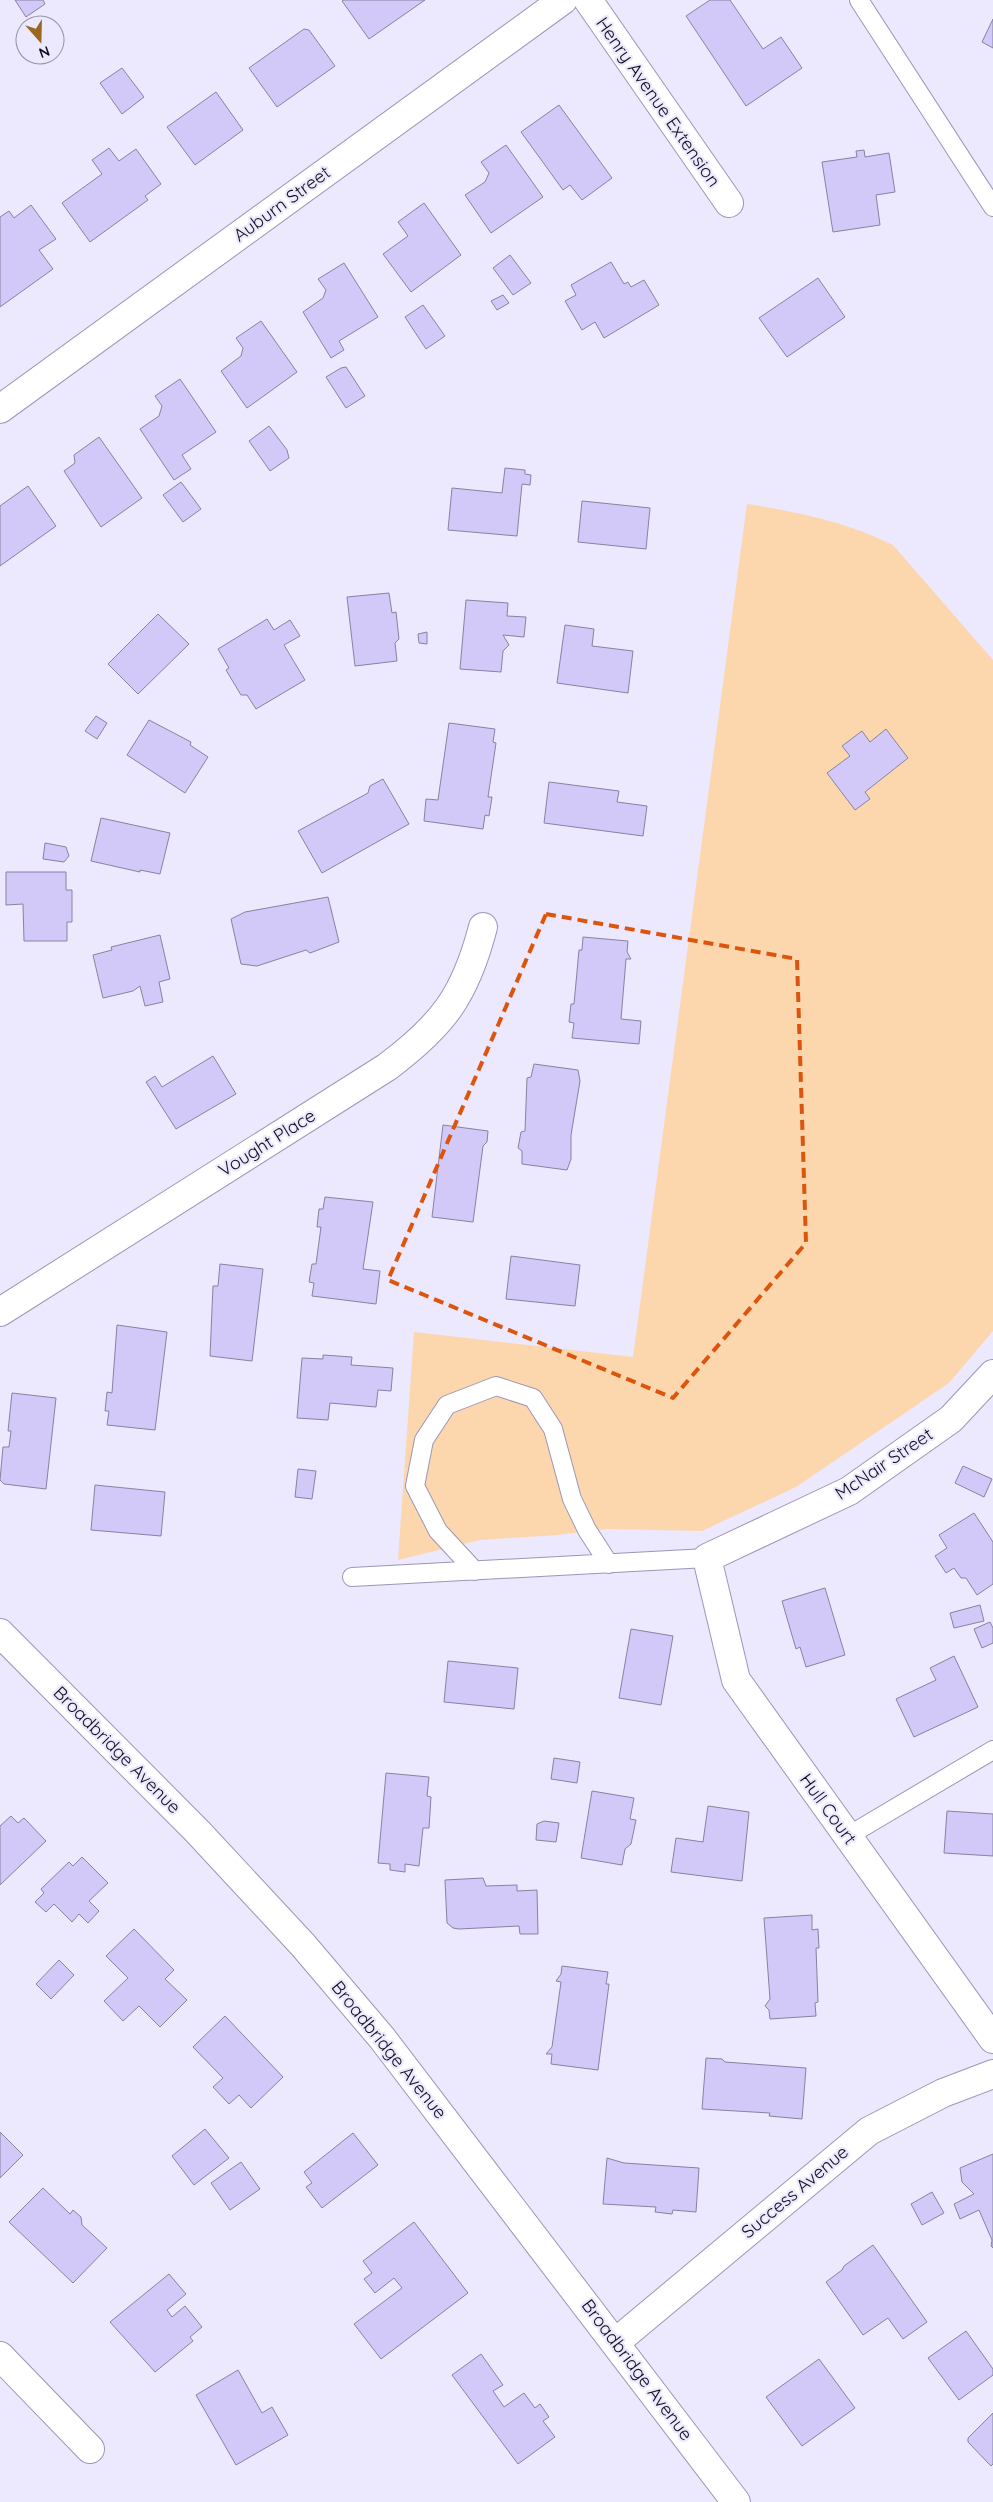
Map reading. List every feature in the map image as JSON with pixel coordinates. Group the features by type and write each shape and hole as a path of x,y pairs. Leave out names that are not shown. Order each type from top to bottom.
{"street":[{"name":"Auburn Street","path":"0,409 563,0"},
{"name":"Henry Avenue Extension","path":"588,0 729,203"},
{"name":"Vought Place","path":"0,1312 387,1067 410,1050 434,1029 453,1004 467,976 483,927"},
{"name":"McNair Street","path":"707,1558 849,1491 950,1419 993,1374"},
{"name":"Hull Court","path":"707,1558 736,1680 993,2039"},
{"name":"Broadbridge Avenue","path":"0,1634 198,1832 303,1945 382,2038 616,2342 736,2502"},
{"name":"Success Avenue","path":"616,2342 869,2131 943,2093 993,2074"},
{"path":"0,2356 90,2449"}],"lane":[{"path":"859,0 993,207"},
{"path":"475,1571 438,1531 415,1486 424,1440 447,1405 496,1386 533,1398 553,1429 572,1498 587,1530 609,1564"},
{"path":"352,1577 707,1558"},
{"path":"848,1836 993,1750"}],"highlighted area":[{"path":"546,914 797,959 806,1243 673,1398 388,1280"}],"shaded area":[{"path":"747,504 840,524 893,545 993,660 993,1331 949,1383 796,1487 702,1531 607,1529 557,1535 480,1540 398,1560 414,1332 633,1357"}],"building":[{"path":"15,0 43,0 45,4 29,15 25,15"},
{"path":"425,0 369,39 342,1"},
{"path":"710,0 730,0 763,49 781,37 802,68 746,106 686,16"},
{"path":"993,19 993,48 982,42"},
{"path":"304,29 309,30 335,66 277,107 249,68"},
{"path":"122,68 144,97 122,114 100,83"},
{"path":"216,92 243,130 195,165 167,127"},
{"path":"559,105 612,178 582,200 570,185 563,190 521,132"},
{"path":"506,145 543,197 491,233 465,195 485,182 489,173 481,162"},
{"path":"109,148 119,161 136,149 161,184 145,196 148,200 90,242 62,203 102,174 92,160"},
{"path":"864,150 865,157 889,153 895,192 876,195 880,225 833,232 822,162 857,157 856,151"},
{"path":"424,203 461,255 411,292 383,254 408,236 398,222"},
{"path":"31,205 56,239 39,250 53,269 0,307 0,217 9,211 14,218"},
{"path":"510,255 531,283 513,295 493,268"},
{"path":"611,262 624,284 628,282 631,287 644,280 659,305 604,338 595,322 582,330 565,301 576,295 571,285"},
{"path":"344,263 378,317 339,341 344,350 331,358 303,312 323,298 326,290 318,279"},
{"path":"818,278 845,317 787,357 759,318"},
{"path":"503,295 509,303 497,310 491,301"},
{"path":"423,305 445,336 426,349 405,317"},
{"path":"261,321 297,372 247,408 221,371 241,356 243,348 236,338"},
{"path":"346,367 365,396 346,408 326,377"},
{"path":"180,379 216,432 182,455 191,469 174,480 140,429 159,416 162,406 155,396"},
{"path":"269,426 287,450 289,458 270,471 249,441"},
{"path":"99,437 142,498 101,527 64,471 75,463 74,455"},
{"path":"505,468 525,470 525,474 531,475 530,485 522,484 517,536 448,530 452,488 502,493"},
{"path":"181,482 201,509 183,522 163,495"},
{"path":"28,486 56,526 0,566 0,506"},
{"path":"582,501 650,508 646,549 578,542"},
{"path":"389,593 392,613 396,612 399,639 395,643 397,661 355,666 347,597"},
{"path":"466,600 508,603 507,616 526,617 524,637 503,635 509,645 503,651 501,672 460,669"},
{"path":"158,614 189,644 138,694 108,664"},
{"path":"267,619 274,630 290,620 300,636 284,645 305,680 256,709 247,695 241,695 226,670 229,668 218,649"},
{"path":"565,625 594,629 592,646 633,651 628,693 557,683"},
{"path":"427,632 427,644 419,643 418,634"},
{"path":"96,716 107,723 97,739 85,731"},
{"path":"149,720 191,742 190,745 208,757 185,793 127,755"},
{"path":"449,723 495,729 493,742 496,743 488,797 492,797 489,816 485,815 483,829 424,821 426,799 438,800"},
{"path":"886,729 908,758 865,792 870,799 855,810 827,773 850,756 842,746 862,731 870,742"},
{"path":"383,779 409,824 322,873 298,831 368,793 370,786"},
{"path":"549,782 619,791 617,802 647,806 643,836 544,823"},
{"path":"101,818 170,833 160,874 140,870 140,872 91,861"},
{"path":"45,843 66,847 69,856 64,862 43,859"},
{"path":"6,872 66,872 66,890 72,890 72,922 67,922 67,941 24,941 23,904 6,905"},
{"path":"328,897 339,942 310,953 306,950 257,966 241,964 231,919 245,912"},
{"path":"160,935 170,979 159,982 163,1002 145,1006 140,986 133,991 103,998 93,955 112,950 111,947"},
{"path":"583,937 628,941 627,952 631,959 626,959 621,1019 641,1021 639,1044 572,1038 574,1023 569,1022 571,1004 574,1004 579,950 582,950"},
{"path":"213,1056 236,1094 176,1129 146,1082 155,1076 162,1087"},
{"path":"534,1064 578,1070 580,1081 571,1135 571,1159 567,1170 522,1164 522,1151 518,1148 521,1132 525,1131 527,1078 531,1077"},
{"path":"443,1125 488,1131 487,1142 483,1146 473,1222 432,1217"},
{"path":"325,1197 373,1202 363,1269 380,1271 376,1304 312,1296 314,1283 309,1282 312,1264 316,1264 321,1227 317,1227 319,1209 323,1209"},
{"path":"511,1256 580,1265 575,1306 506,1299"},
{"path":"220,1264 263,1269 252,1361 210,1356 213,1286 218,1286"},
{"path":"117,1325 167,1332 155,1430 107,1425 109,1411 105,1411 107,1392 112,1393"},
{"path":"323,1355 352,1357 351,1365 393,1368 391,1391 378,1390 376,1407 330,1403 328,1420 297,1418 302,1358 323,1359"},
{"path":"12,1393 56,1398 46,1489 4,1484 0,1480 3,1447 9,1447 11,1431 8,1431"},
{"path":"963,1466 992,1479 984,1497 955,1483"},
{"path":"298,1469 316,1471 312,1499 295,1497"},
{"path":"95,1485 165,1492 161,1536 91,1530"},
{"path":"974,1513 993,1542 993,1584 977,1595 966,1578 961,1578 954,1568 946,1573 935,1556 947,1548 939,1535"},
{"path":"825,1588 845,1655 806,1667 800,1647 796,1649 782,1601"},
{"path":"980,1605 984,1621 954,1628 950,1613"},
{"path":"990,1622 993,1628 993,1643 982,1648 974,1629"},
{"path":"631,1629 673,1636 661,1705 619,1698"},
{"path":"954,1656 978,1707 914,1737 896,1699 936,1680 930,1668"},
{"path":"448,1661 518,1668 514,1709 444,1702"},
{"path":"554,1758 580,1762 577,1783 551,1779"},
{"path":"386,1773 429,1777 427,1796 431,1797 429,1828 423,1828 419,1866 405,1864 405,1872 390,1870 390,1864 378,1863"},
{"path":"592,1791 634,1798 630,1819 636,1820 631,1844 625,1849 622,1865 581,1858"},
{"path":"708,1806 749,1812 742,1881 671,1872 676,1838 703,1842"},
{"path":"947,1811 993,1814 993,1856 944,1853"},
{"path":"11,1816 18,1823 24,1818 46,1841 0,1885 0,1826"},
{"path":"544,1821 559,1823 556,1842 536,1840 537,1824"},
{"path":"82,1857 108,1883 89,1901 99,1911 88,1923 79,1914 72,1922 54,1904 46,1912 35,1902 44,1893 41,1889 69,1862 73,1866"},
{"path":"483,1878 486,1886 517,1885 517,1891 537,1890 538,1934 520,1934 519,1926 459,1929 453,1928 447,1923 445,1880"},
{"path":"812,1915 812,1930 818,1929 819,1948 816,1948 818,2002 815,2003 816,2016 770,2019 769,2010 765,2006 770,1999 764,1918"},
{"path":"134,1929 174,1970 165,1979 187,2000 160,2027 139,2006 123,2021 104,2001 128,1978 106,1956"},
{"path":"59,1960 74,1975 51,1999 36,1984"},
{"path":"562,1966 608,1972 606,1984 609,1984 598,2070 551,2064 552,2054 546,2054 552,2047 561,1982 556,1981 561,1974"},
{"path":"225,2016 283,2077 251,2108 239,2095 229,2104 213,2087 223,2078 193,2047"},
{"path":"706,2058 722,2059 725,2062 806,2068 802,2119 769,2116 770,2113 702,2109"},
{"path":"205,2129 229,2158 194,2185 172,2156"},
{"path":"0,2132 23,2155 0,2178"},
{"path":"353,2133 378,2165 322,2208 306,2187 312,2183 304,2172"},
{"path":"993,2154 993,2248 991,2246 992,2240 979,2210 960,2219 954,2204 974,2194 962,2182 960,2168"},
{"path":"607,2158 624,2163 699,2168 696,2212 673,2210 672,2214 655,2212 656,2207 603,2204"},
{"path":"241,2162 260,2189 230,2210 211,2183"},
{"path":"43,2188 70,2214 73,2210 81,2217 82,2225 107,2248 73,2283 9,2222"},
{"path":"932,2192 944,2213 922,2225 911,2204"},
{"path":"414,2222 468,2293 381,2359 354,2324 402,2288 394,2278 375,2293 364,2279 372,2273 363,2261"},
{"path":"873,2245 927,2322 903,2339 888,2318 863,2335 826,2282"},
{"path":"169,2274 186,2294 167,2310 172,2317 185,2306 202,2327 190,2337 193,2341 155,2372 110,2322"},
{"path":"966,2331 993,2369 993,2375 959,2400 928,2358"},
{"path":"481,2354 503,2385 493,2391 504,2407 524,2393 535,2408 540,2404 549,2417 543,2421 555,2437 518,2464 452,2375"},
{"path":"819,2359 855,2408 802,2446 766,2397"},
{"path":"238,2370 262,2413 272,2407 288,2435 236,2465 196,2395"},
{"path":"993,2413 993,2464 991,2466 968,2442 968,2438"}]}
